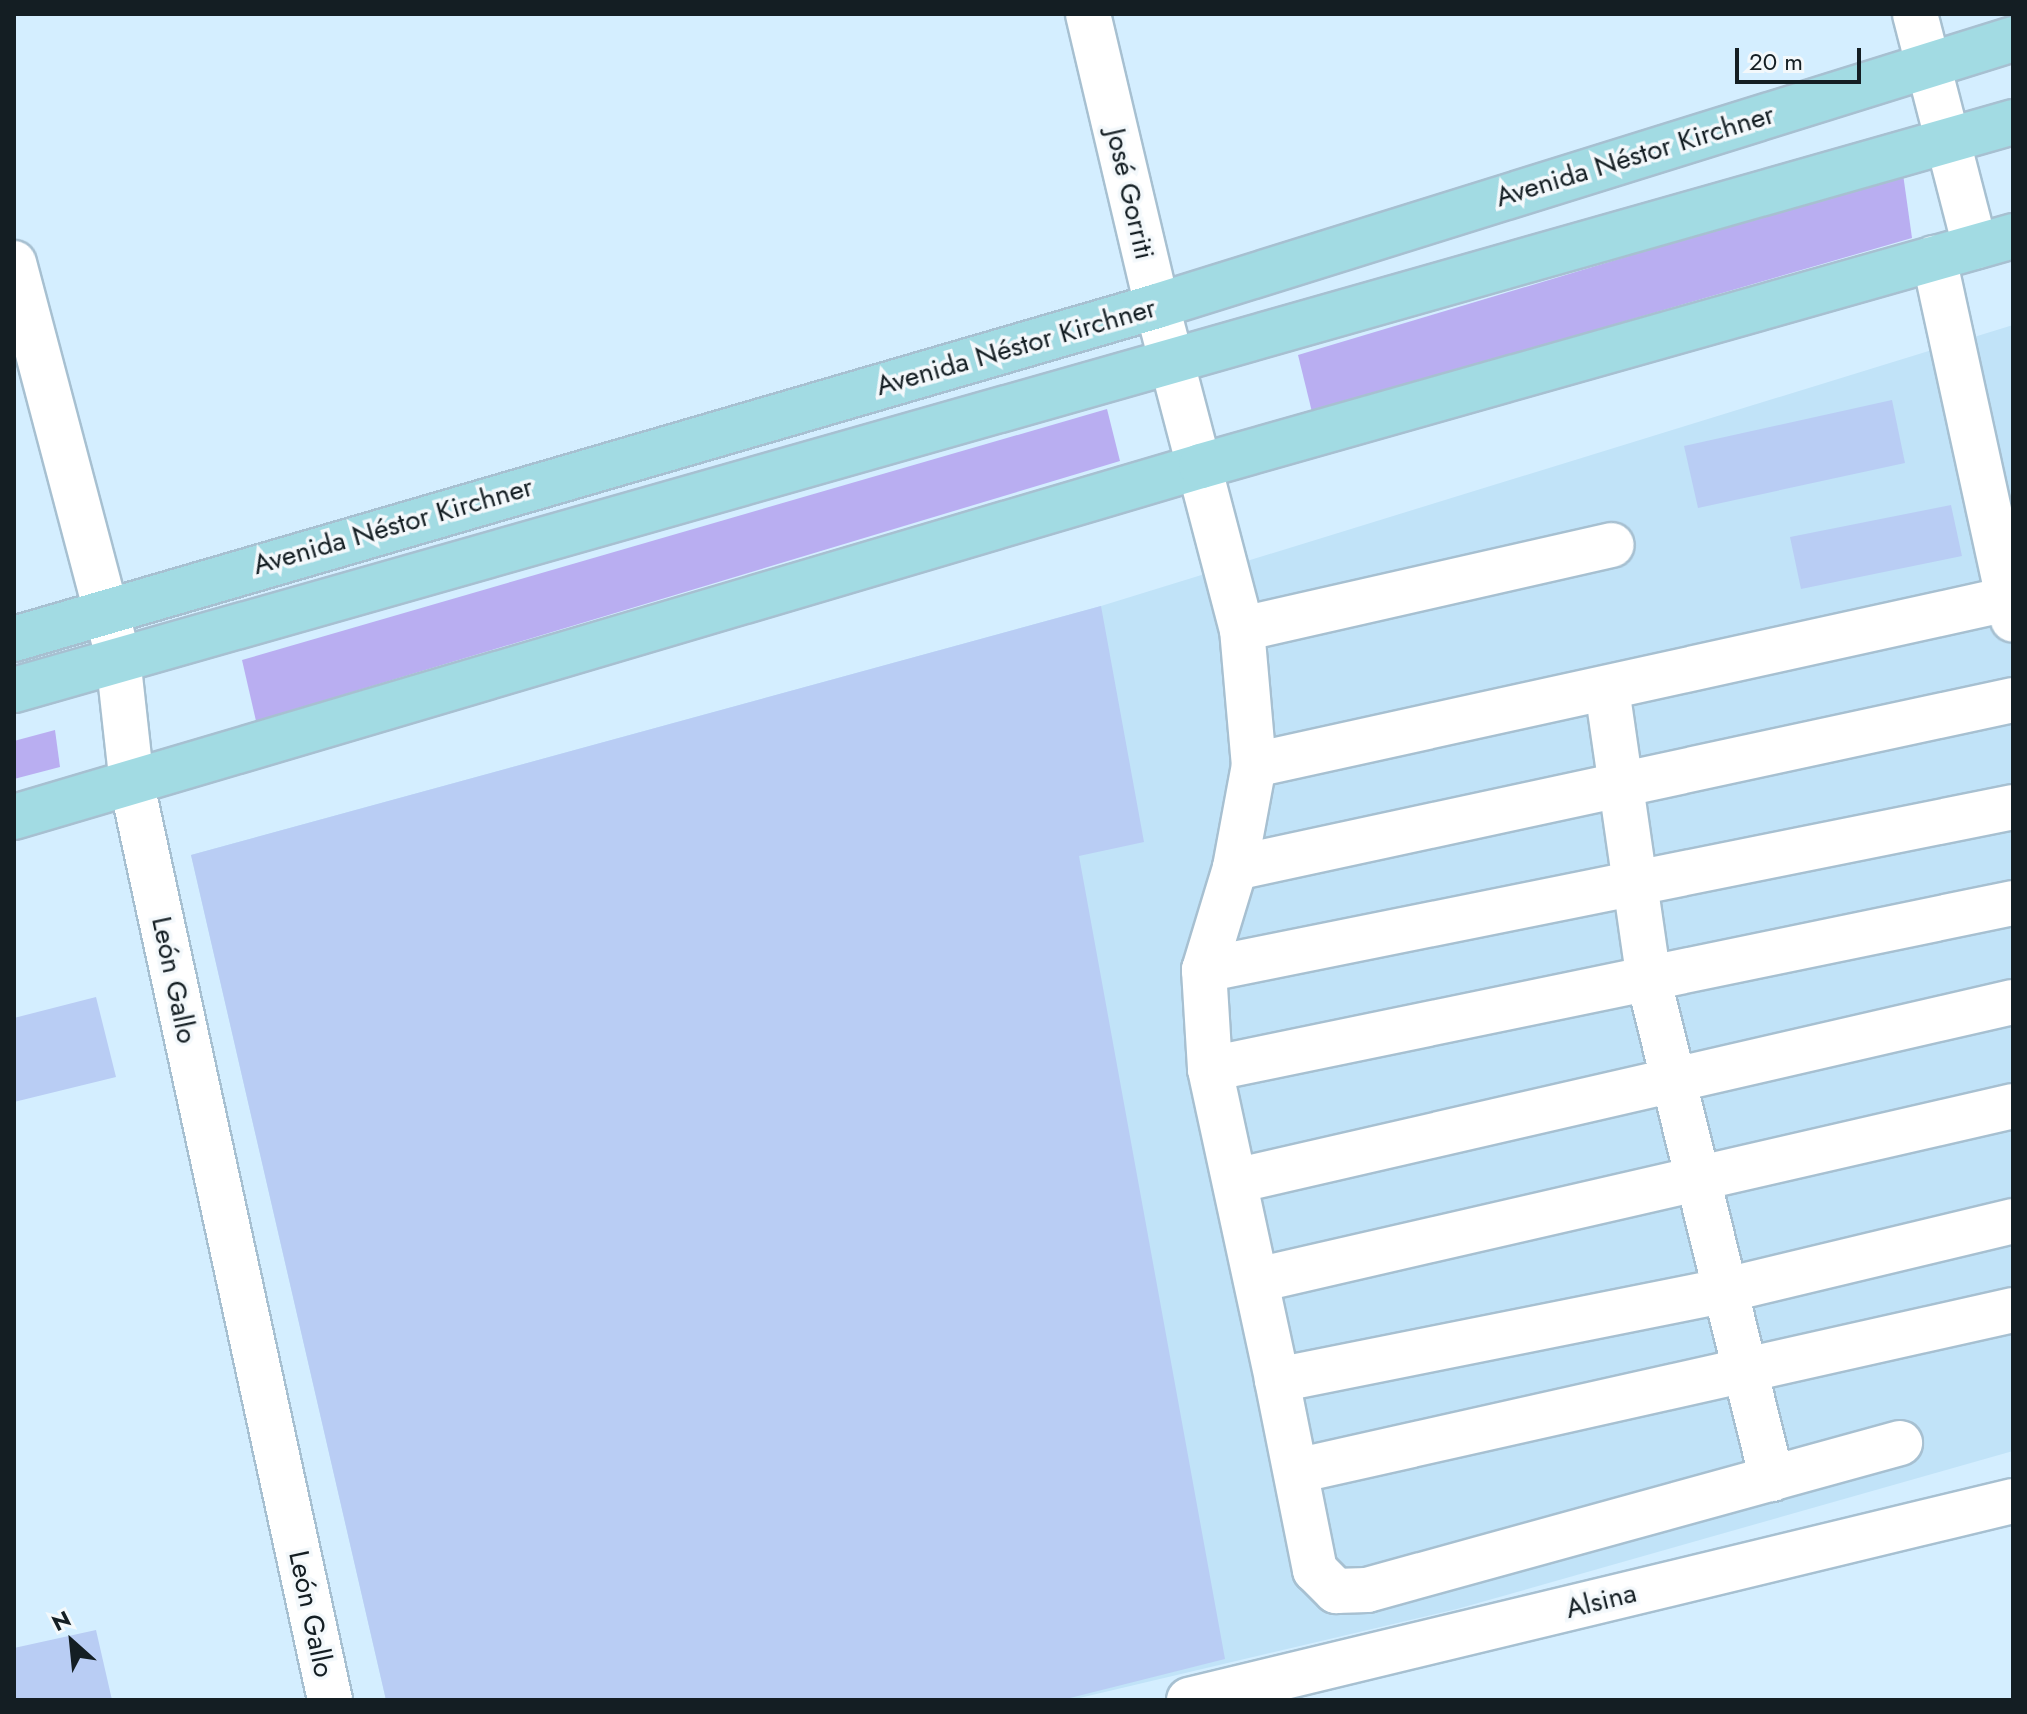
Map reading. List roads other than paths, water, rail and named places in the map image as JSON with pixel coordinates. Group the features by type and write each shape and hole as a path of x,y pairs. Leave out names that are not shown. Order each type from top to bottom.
{"main road":[{"name":"Avenida Néstor Kirchner","path":"14,639 105,608 1157,306 2013,39"},
{"name":"Avenida Néstor Kirchner","path":"14,690 118,658 1173,364 2013,122"},
{"path":"14,817 132,785 1201,466 1994,241"}],"street":[{"name":"José Gorriti","path":"1088,14 1157,306 1242,629 1254,765 1235,868 1204,970"},
{"path":"1915,14 1949,140 1994,241"},
{"path":"1254,765 1607,689 2012,608 1934,258"},
{"name":"León Gallo","path":"14,263 118,658 132,785 330,1700"},
{"path":"1242,629 1612,545"},
{"path":"1607,689 1649,981 1694,1179 1726,1290 1772,1479"},
{"path":"1235,868 2013,700"},
{"path":"1900,1443 1367,1590 1336,1591 1315,1570 1257,1280 1210,1069 1204,970 2013,807"},
{"path":"1210,1069 1649,981 2013,903"},
{"path":"1235,1181 1673,1077 2013,1002"},
{"path":"1257,1280 2013,1106"},
{"path":"1277,1380 1726,1290 2013,1221"},
{"path":"1296,1471 2013,1310"},
{"name":"Alsina","path":"1189,1700 2013,1501"}]}
